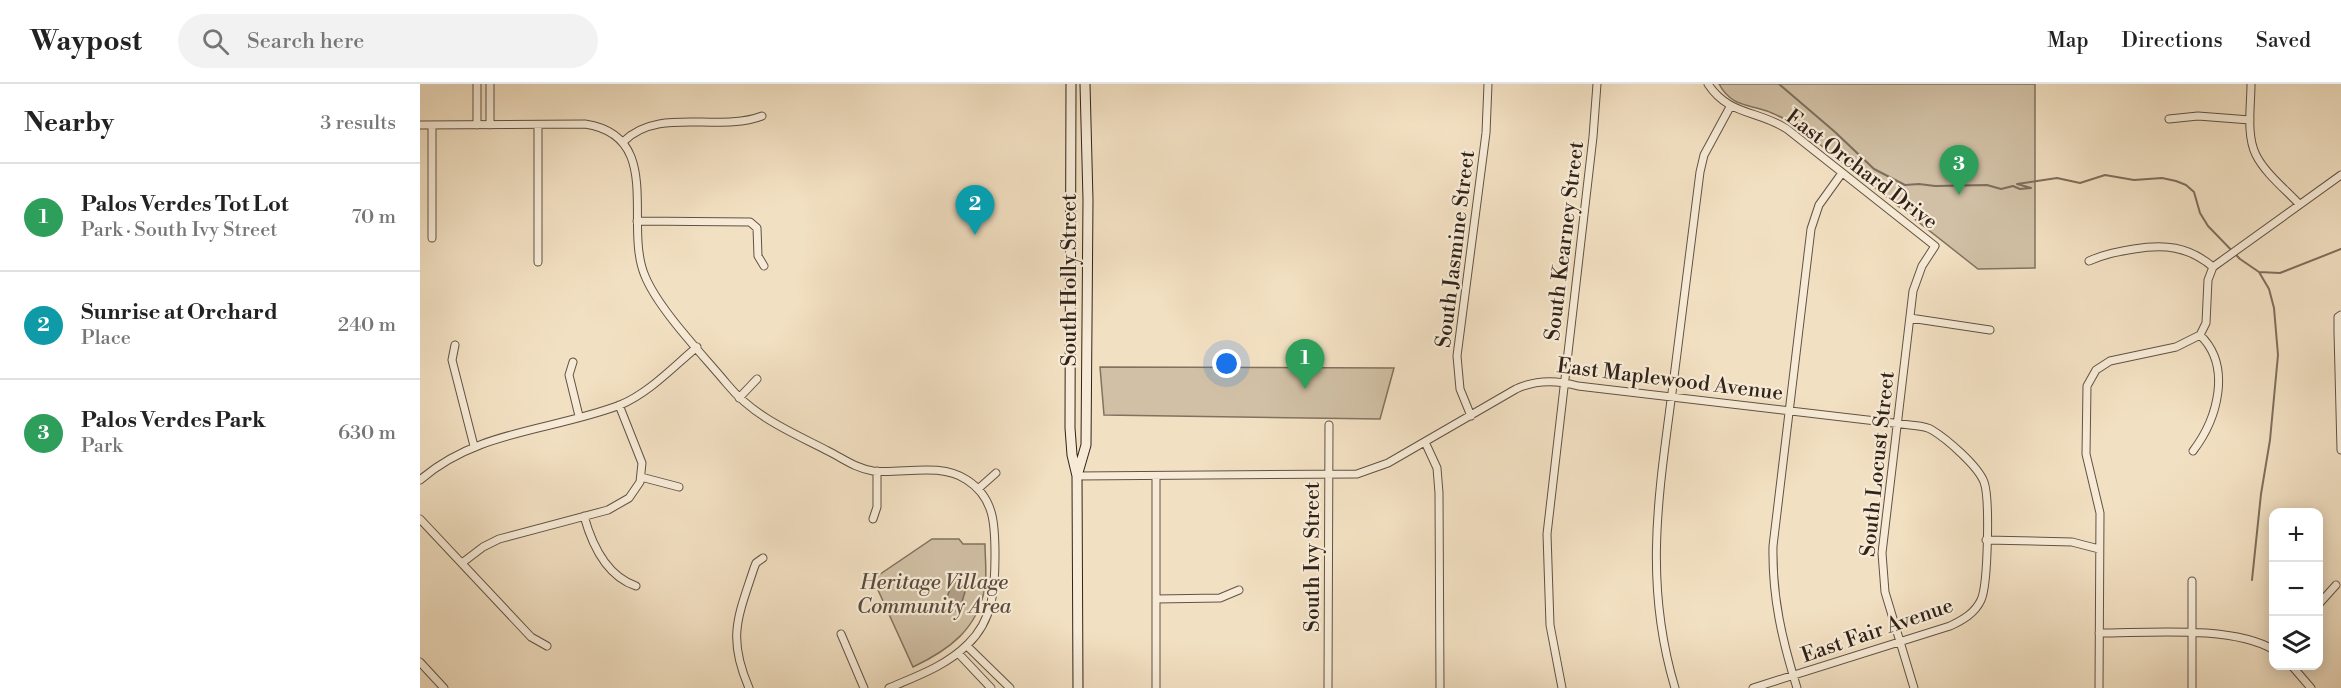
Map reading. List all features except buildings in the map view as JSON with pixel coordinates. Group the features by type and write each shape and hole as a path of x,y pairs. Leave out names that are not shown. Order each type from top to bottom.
{"main road":[{"name":"South Holly Street","path":"1071,84 1070,428 1072,455 1077,476 1078,688"},
{"name":"South Holly Street","path":"1077,476 1086,445 1088,200 1085,84"}],"street":[{"path":"477,84 477,124"},
{"path":"490,84 490,124"},
{"name":"South Jasmine Street","path":"1471,416 1460,389 1457,367 1486,133 1488,84"},
{"name":"South Kearney Street","path":"1562,688 1552,637 1547,534 1597,84"},
{"name":"East Orchard Drive","path":"1708,84 1716,95 1730,107 1779,124 1935,246"},
{"path":"2251,84 2250,120 2254,152 2260,163 2299,204"},
{"path":"1675,688 1661,634 1655,555 1701,166 1707,149 1730,107"},
{"path":"623,142 639,129 654,124 732,123 762,116"},
{"path":"2169,119 2198,116 2250,120"},
{"path":"420,125 594,126 608,130 623,142 636,169 639,256 649,285 660,303 739,398 768,420 849,464 877,471 942,471 962,477 978,489 987,501 993,516 995,582 992,603 985,621 967,646 958,653 931,670 889,688"},
{"path":"432,125 432,238"},
{"path":"538,125 538,262"},
{"path":"1797,688 1777,613 1773,546 1813,220 1824,198 1842,173"},
{"path":"2099,688 2100,513 2089,472 2085,444 2086,394 2091,378 2103,364 2110,361 2176,347 2200,335 2206,322 2208,280 2213,267 2341,175"},
{"path":"755,225 762,220"},
{"path":"637,221 746,221 755,225 758,232 758,256 764,266"},
{"name":"South Locust Street","path":"1914,688 1885,592 1882,564 1910,318 1917,278 1935,246"},
{"path":"2089,261 2105,254 2157,246 2183,249 2196,254 2213,267"},
{"path":"2341,315 2338,317 2338,332 2341,450"},
{"path":"1910,318 1990,330"},
{"path":"2193,451 2203,438 2216,401 2220,376 2213,350 2200,335"},
{"path":"455,345 452,360 474,446"},
{"path":"420,480 438,465 494,438 619,405 647,388 697,347"},
{"path":"573,362 569,375 579,416"},
{"path":"739,398 757,379"},
{"name":"East Maplewood Avenue","path":"1077,476 1345,476 1368,472 1388,464 1524,385 1539,381 1564,382 1578,386 1897,423 1932,430 1976,469 1985,487 1986,540"},
{"path":"462,563 483,547 499,539 608,510 623,503 633,493 641,477 641,456 619,405"},
{"name":"South Ivy Street","path":"1328,688 1329,425"},
{"path":"1425,442 1437,468 1439,493 1440,688"},
{"path":"873,519 877,507 877,471"},
{"path":"978,489 996,473"},
{"path":"1156,476 1156,688"},
{"path":"641,477 679,487"},
{"path":"584,516 590,538 597,552 624,581 636,586"},
{"path":"420,519 531,637 547,646"},
{"path":"1986,540 2072,542 2099,549"},
{"name":"East Fair Avenue","path":"1753,688 1959,622 1974,611 1981,600 1985,587 1986,540"},
{"path":"749,688 738,657 736,632 754,568 756,563 763,558"},
{"path":"2192,581 2192,688"},
{"path":"2323,600 2336,585"},
{"path":"1156,598 1220,598 1239,590"},
{"path":"2099,633 2192,633 2242,637 2269,648"},
{"path":"841,634 864,688"},
{"path":"967,646 1010,688"},
{"path":"958,653 991,688"},
{"path":"420,662 444,688"},
{"path":"2295,670 2311,688"}],"green space":[{"path":"1719,84 2035,84 2035,268 1978,269 1790,121 1734,100"},
{"path":"1100,367 1394,368 1380,419 1104,415"},
{"name":"Heritage Village Community Area","path":"932,539 959,539 963,544 985,544 985,587 976,615 960,636 938,653 913,667 873,579"}],"water":[{"path":"950,579 967,585 959,612 944,606 952,583 949,582"}],"waterway":[{"path":"1779,84 1874,169 1905,185 1987,185 2001,189 2013,186 2020,189 2031,188 2017,184 2057,178 2080,183 2105,175 2134,180 2162,178 2186,185 2194,192 2200,213 2208,226 2240,259 2259,272 2280,273 2341,249"},
{"path":"2252,580 2261,494 2270,440 2278,355 2274,308 2269,289 2259,272"}],"place":[{"name":"Palos Verdes Park","path":"1959,195"},
{"name":"Sunrise at Orchard","path":"975,235"},
{"name":"Palos Verdes Tot Lot","path":"1305,389"}]}
